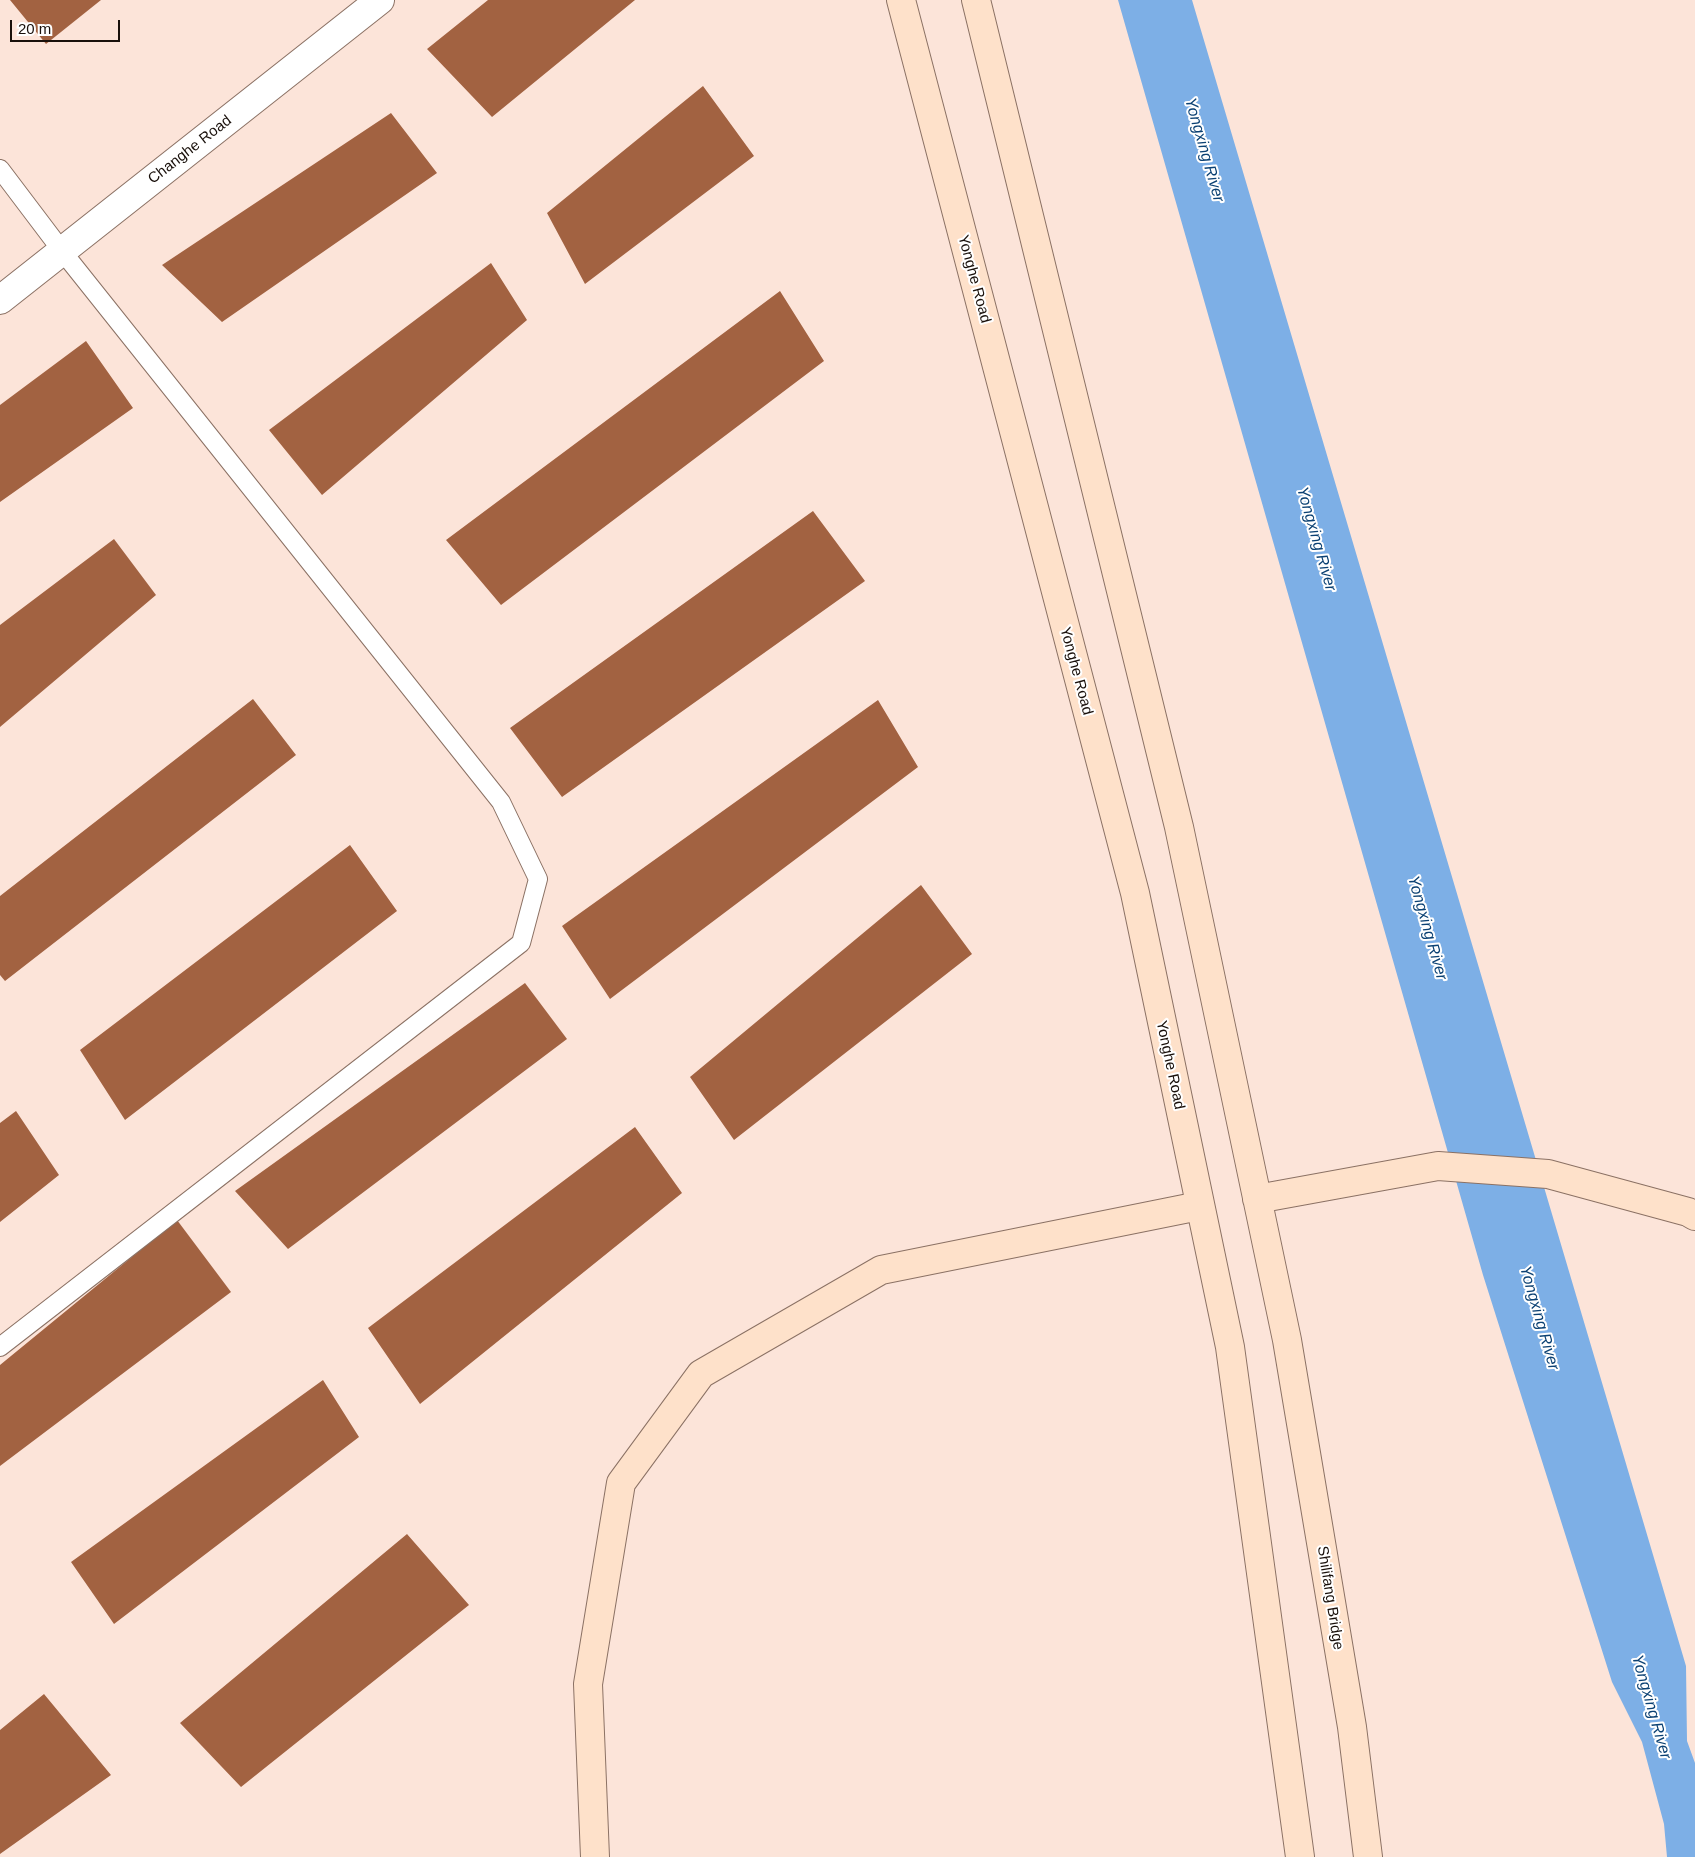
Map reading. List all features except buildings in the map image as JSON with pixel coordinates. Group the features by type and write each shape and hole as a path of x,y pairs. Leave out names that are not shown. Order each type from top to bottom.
{"main road":[{"name":"Yonghe Road","path":"901,0 1134,893 1230,1346 1300,1857"},
{"path":"976,0 1179,827 1257,1199 1438,1166 1548,1174 1688,1212 1695,1216"},
{"name":"Shilifang Bridge","path":"1257,1199 1287,1340 1352,1727 1368,1857"},
{"path":"595,1857 588,1684 621,1483 701,1374 881,1270 1199,1206"}],"street":[{"name":"Changhe Road","path":"0,300 380,0"}],"lane":[{"path":"0,169 62,251 501,802 538,879 521,943 0,1347"}],"water":[{"name":"Yongxing River","path":"1118,0 1192,0 1686,1666 1687,1741 1695,1763 1695,1857 1667,1857 1664,1824 1642,1742 1612,1682 1483,1275"}]}
